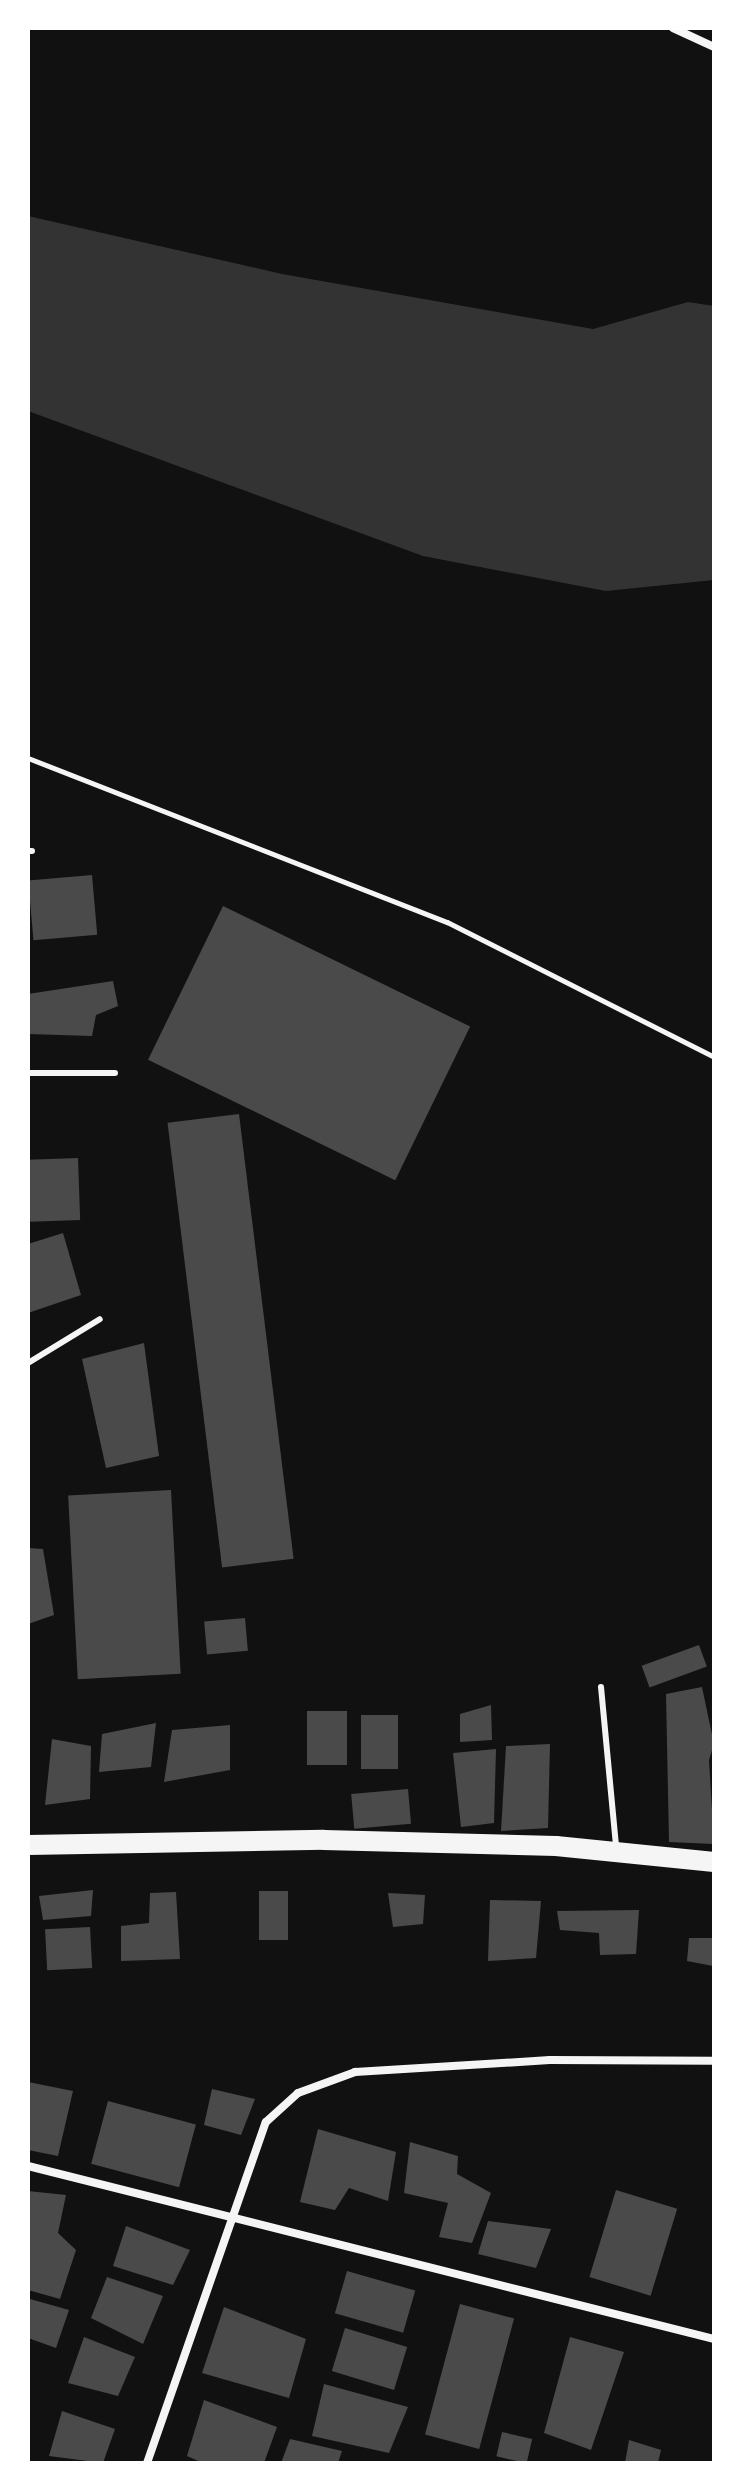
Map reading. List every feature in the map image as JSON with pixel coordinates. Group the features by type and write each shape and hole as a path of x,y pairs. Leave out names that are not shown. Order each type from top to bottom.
{"main road":[{"path":"28,1845 324,1840 556,1846 714,1862"}],"street":[{"path":"673,28 714,47"},
{"path":"147,2463 266,2122 298,2093 355,2072 550,2060 714,2061"},
{"path":"28,2166 714,2339"}],"lane":[{"path":"28,1073 115,1073"},
{"path":"28,1363 100,1319"},
{"path":"601,1687 617,1854"}],"path":[{"path":"28,758 447,922 714,1057"}],"shaded area":[{"path":"28,216 282,274 593,329 688,302 714,306 714,580 606,591 423,556 28,411"}],"building":[{"path":"92,875 97,935 33,940 28,881"},
{"path":"223,906 470,1027 395,1180 148,1060"},
{"path":"113,981 118,1006 96,1015 92,1036 28,1034 28,994"},
{"path":"239,1114 294,1559 222,1567 168,1123"},
{"path":"78,1158 80,1220 30,1222 28,1160"},
{"path":"63,1233 81,1295 28,1313 28,1244"},
{"path":"144,1343 159,1456 106,1468 82,1359"},
{"path":"171,1490 181,1674 78,1679 68,1495"},
{"path":"28,1548 43,1549 54,1615 28,1624"},
{"path":"245,1618 248,1651 207,1654 204,1622"},
{"path":"699,1645 707,1667 650,1687 642,1666"},
{"path":"702,1687 714,1744 709,1760 714,1844 669,1842 666,1694"},
{"path":"491,1705 492,1740 460,1742 460,1714"},
{"path":"307,1711 347,1711 347,1765 307,1765"},
{"path":"361,1715 398,1715 398,1769 361,1769"},
{"path":"156,1723 151,1767 99,1772 102,1734"},
{"path":"230,1725 230,1770 164,1782 172,1730"},
{"path":"52,1739 91,1746 90,1799 45,1805"},
{"path":"550,1744 548,1828 501,1831 506,1746"},
{"path":"496,1749 494,1823 461,1827 453,1753"},
{"path":"408,1789 411,1824 354,1829 351,1794"},
{"path":"93,1890 91,1916 43,1920 39,1896"},
{"path":"259,1891 288,1891 288,1940 259,1940"},
{"path":"176,1892 180,1959 121,1961 121,1926 149,1923 150,1893"},
{"path":"388,1893 425,1895 423,1924 393,1927"},
{"path":"490,1900 541,1901 536,1958 488,1961"},
{"path":"639,1910 636,1954 600,1955 599,1933 560,1930 557,1911"},
{"path":"90,1927 92,1968 47,1970 45,1929"},
{"path":"689,1938 714,1938 713,1966 687,1961"},
{"path":"28,2082 73,2091 58,2156 28,2150"},
{"path":"212,2089 255,2099 241,2135 204,2125"},
{"path":"108,2101 196,2125 179,2187 91,2164"},
{"path":"318,2129 396,2152 388,2201 349,2188 335,2210 300,2202"},
{"path":"410,2142 458,2156 457,2174 491,2193 472,2243 439,2237 448,2203 404,2193"},
{"path":"616,2190 677,2209 651,2296 589,2277"},
{"path":"28,2191 66,2195 58,2233 76,2250 60,2299 28,2290"},
{"path":"488,2221 551,2229 536,2268 478,2254"},
{"path":"126,2226 190,2250 173,2285 113,2266"},
{"path":"347,2271 415,2291 403,2333 335,2313"},
{"path":"107,2277 163,2296 143,2344 91,2318"},
{"path":"30,2299 69,2310 56,2348 28,2338"},
{"path":"460,2304 514,2318 479,2449 425,2434"},
{"path":"224,2307 306,2339 289,2398 202,2373"},
{"path":"345,2328 407,2347 394,2390 332,2371"},
{"path":"84,2337 135,2357 118,2396 68,2383"},
{"path":"570,2337 624,2352 591,2450 544,2433"},
{"path":"324,2384 408,2407 389,2453 312,2436"},
{"path":"204,2400 277,2427 264,2463 203,2463 187,2456"},
{"path":"62,2411 115,2429 103,2463 49,2456"},
{"path":"502,2432 532,2439 527,2463 496,2456"},
{"path":"290,2439 342,2451 338,2463 281,2463"},
{"path":"629,2440 661,2450 658,2463 625,2463"}]}
